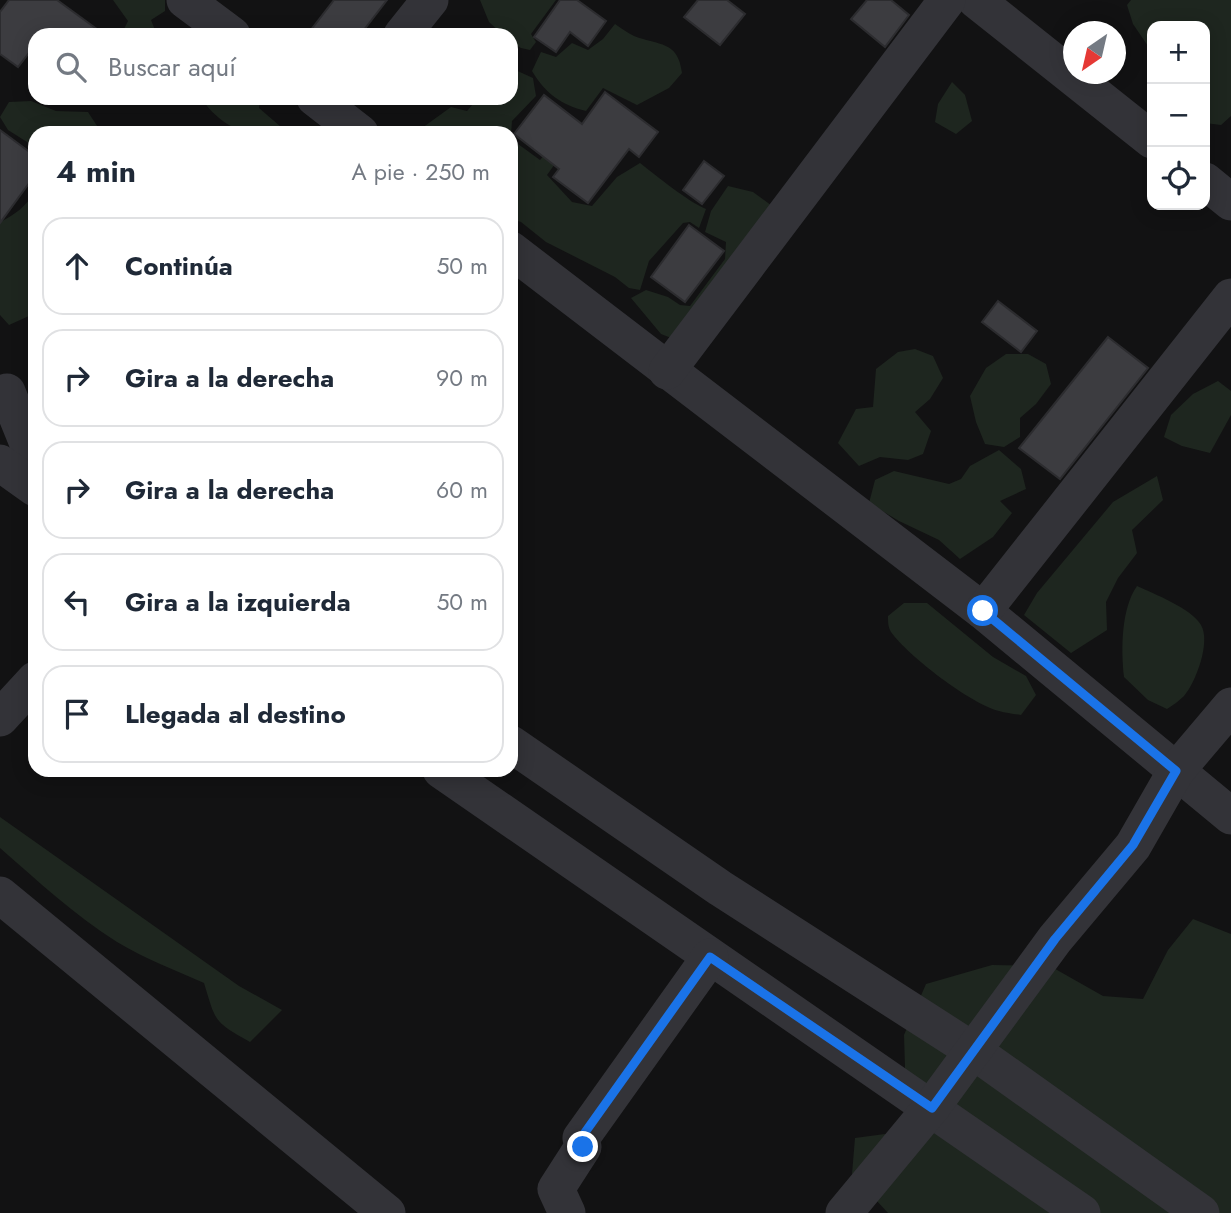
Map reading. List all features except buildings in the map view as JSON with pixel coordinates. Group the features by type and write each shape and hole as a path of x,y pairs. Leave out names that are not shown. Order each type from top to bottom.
{"street":[{"path":"186,0 223,28"},
{"path":"408,28 430,0"},
{"path":"667,371 947,0"},
{"path":"976,0 1147,136"},
{"path":"1210,185 1231,202"},
{"path":"518,255 983,611 1231,816"},
{"path":"983,611 1231,297"},
{"path":"14,397 28,443"},
{"path":"0,463 28,483"},
{"path":"0,718 28,688"},
{"path":"844,1213 932,1108 1055,939 1133,845 1176,771 1231,706"},
{"path":"518,749 720,888 972,1050 1201,1213"},
{"path":"451,777 1082,1213"},
{"path":"0,895 387,1213"},
{"path":"567,1213 556,1189 583,1147 581,1138 710,957"}],"shaded area":[{"path":"113,0 165,0 165,11 151,20 154,28 124,28 128,21"},
{"path":"480,0 556,0 531,34 536,42 530,50 518,46 518,28 495,28 489,22"},
{"path":"1131,0 1231,0 1231,116 1221,125 1210,124 1210,21 1147,21 1147,45 1133,24 1127,5"},
{"path":"615,24 634,36 672,49 680,62 682,73 669,88 637,105 603,88 586,111 554,97 542,86 532,71 541,52 556,57 572,43 588,50 603,39"},
{"path":"518,71 533,78 536,96 512,121 512,126 425,126 451,107 467,111 472,105 518,105"},
{"path":"952,82 965,95 972,121 956,134 935,122 938,104"},
{"path":"28,101 28,105 41,105 56,111 88,112 97,126 28,126 28,143 8,130 0,117 9,102"},
{"path":"207,105 259,105 259,108 280,126 232,126"},
{"path":"518,144 540,160 549,150 557,161 547,175 572,202 592,206 617,177 640,163 682,195 706,209 699,228 690,222 683,223 649,261 640,290 629,288 615,277 546,242 518,221"},
{"path":"728,186 753,192 783,214 684,343 661,334 631,298 646,290 668,297 680,305 690,306 725,259 726,242 705,232 711,211"},
{"path":"28,202 28,316 9,325 0,315 0,222"},
{"path":"915,349 933,356 943,378 930,399 915,412 931,431 923,454 908,460 880,457 859,466 838,443 856,409 873,407 876,369 898,352"},
{"path":"1006,354 1028,354 1046,364 1051,384 1036,404 1020,418 1020,437 1004,447 985,444 970,396 986,368"},
{"path":"1218,381 1231,391 1231,415 1210,453 1182,446 1164,437 1171,415 1193,394"},
{"path":"999,450 1021,469 1026,489 1000,501 1012,513 993,537 960,559 939,540 869,503 875,480 894,471 949,484 961,479 970,466"},
{"path":"1157,476 1163,500 1132,530 1137,553 1118,578 1106,602 1107,630 1071,653 1024,615 1037,593 1113,502"},
{"path":"1137,586 1189,613 1204,632 1201,662 1193,681 1184,696 1167,709 1148,700 1124,677 1125,618"},
{"path":"904,603 927,603 993,657 1026,676 1036,695 1021,715 987,707 973,699 941,678 899,642 891,632 888,616"},
{"path":"0,817 239,986 282,1010 250,1042 229,1029 214,1013 204,983 138,954 101,932 0,848"},
{"path":"1193,919 1231,934 1231,1213 888,1213 852,1174 855,1138 930,1128 906,1100 904,1035 926,984 992,965 1050,966 1103,996 1143,999 1168,950"}],"route":[{"path":"583,1147 581,1138 710,957 932,1108 1055,939 1133,845 1176,771 983,611"}]}
